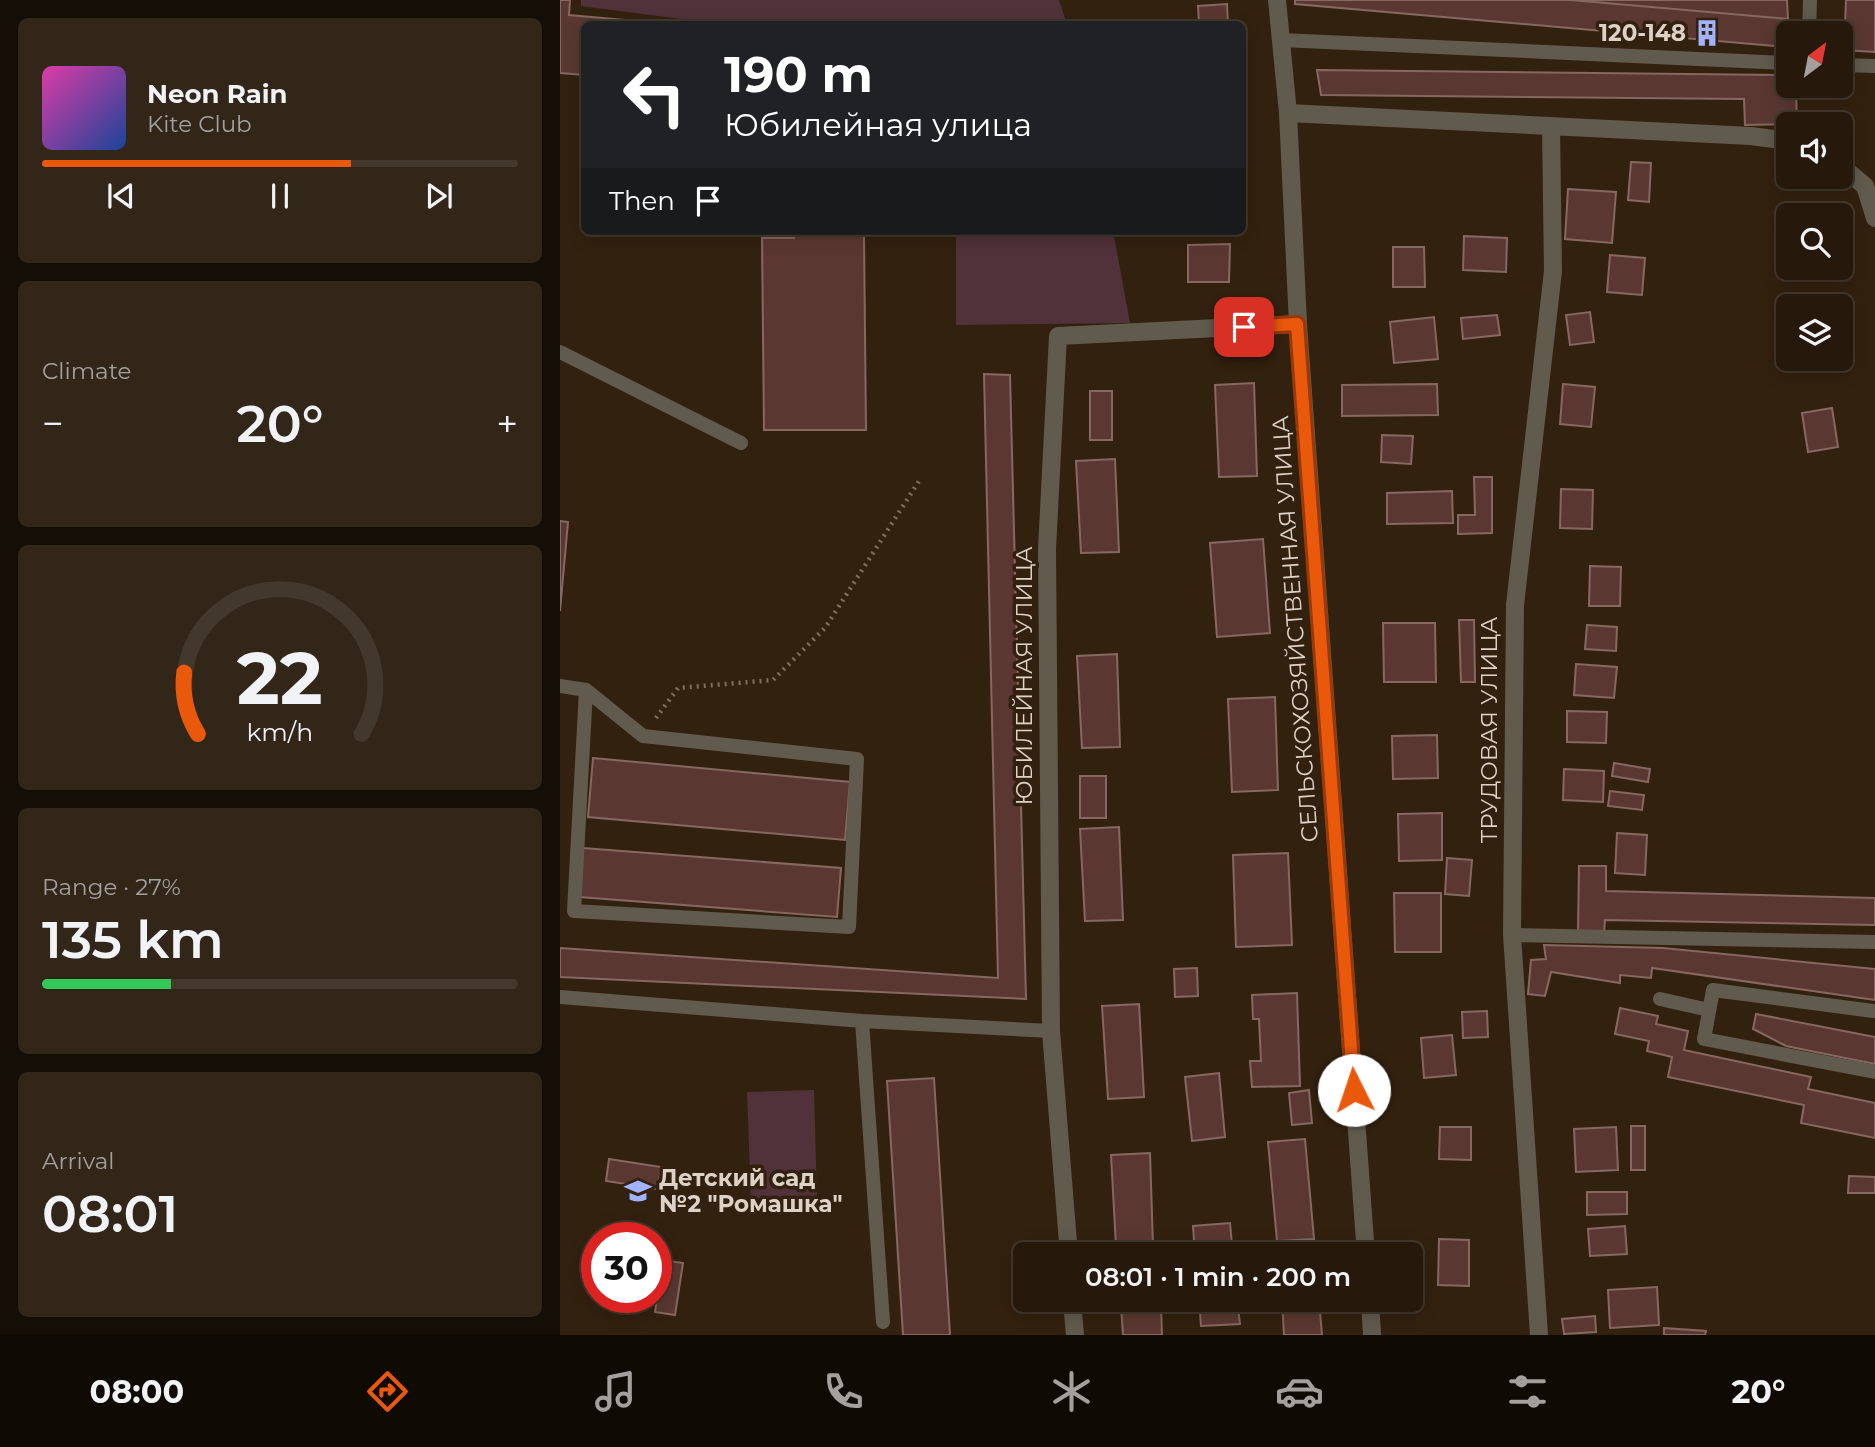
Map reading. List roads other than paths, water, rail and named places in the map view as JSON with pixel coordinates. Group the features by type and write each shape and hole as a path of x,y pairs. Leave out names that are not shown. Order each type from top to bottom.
{"street":[{"name":"СЕЛЬСКОХОЗЯЙСТВЕННАЯ УЛИЦА","path":"1277,0 1288,113 1297,324 1365,1242"},
{"path":"1288,113 1776,139"},
{"name":"ТРУДОВАЯ УЛИЦА","path":"1538,1335 1512,935 1515,605 1553,271 1551,127"},
{"path":"1853,176 1865,186 1875,218"},
{"name":"ЮБИЛЕЙНАЯ УЛИЦА","path":"1068,1242 1051,1031 1047,549 1058,335 1297,324"},
{"path":"1073,1312 1075,1335"},
{"path":"1371,1312 1372,1335"}],"lane":[{"path":"1809,21 1810,0"},
{"path":"1281,40 1776,62"},
{"path":"1853,65 1875,65"},
{"path":"560,352 741,443"},
{"path":"560,686 586,690 643,736 857,759 849,927 574,911 586,690"},
{"path":"1512,935 1875,942"},
{"path":"1873,1011 1713,990 1704,1039 1875,1072"},
{"path":"560,997 862,1021 1051,1031"},
{"path":"1660,999 1709,1010"},
{"path":"862,1021 883,1322"}],"place":[{"name":"120-148","path":"1707,33"},
{"name":"Детский сад №2 \"Ромашка\"","path":"638,1191"}]}
